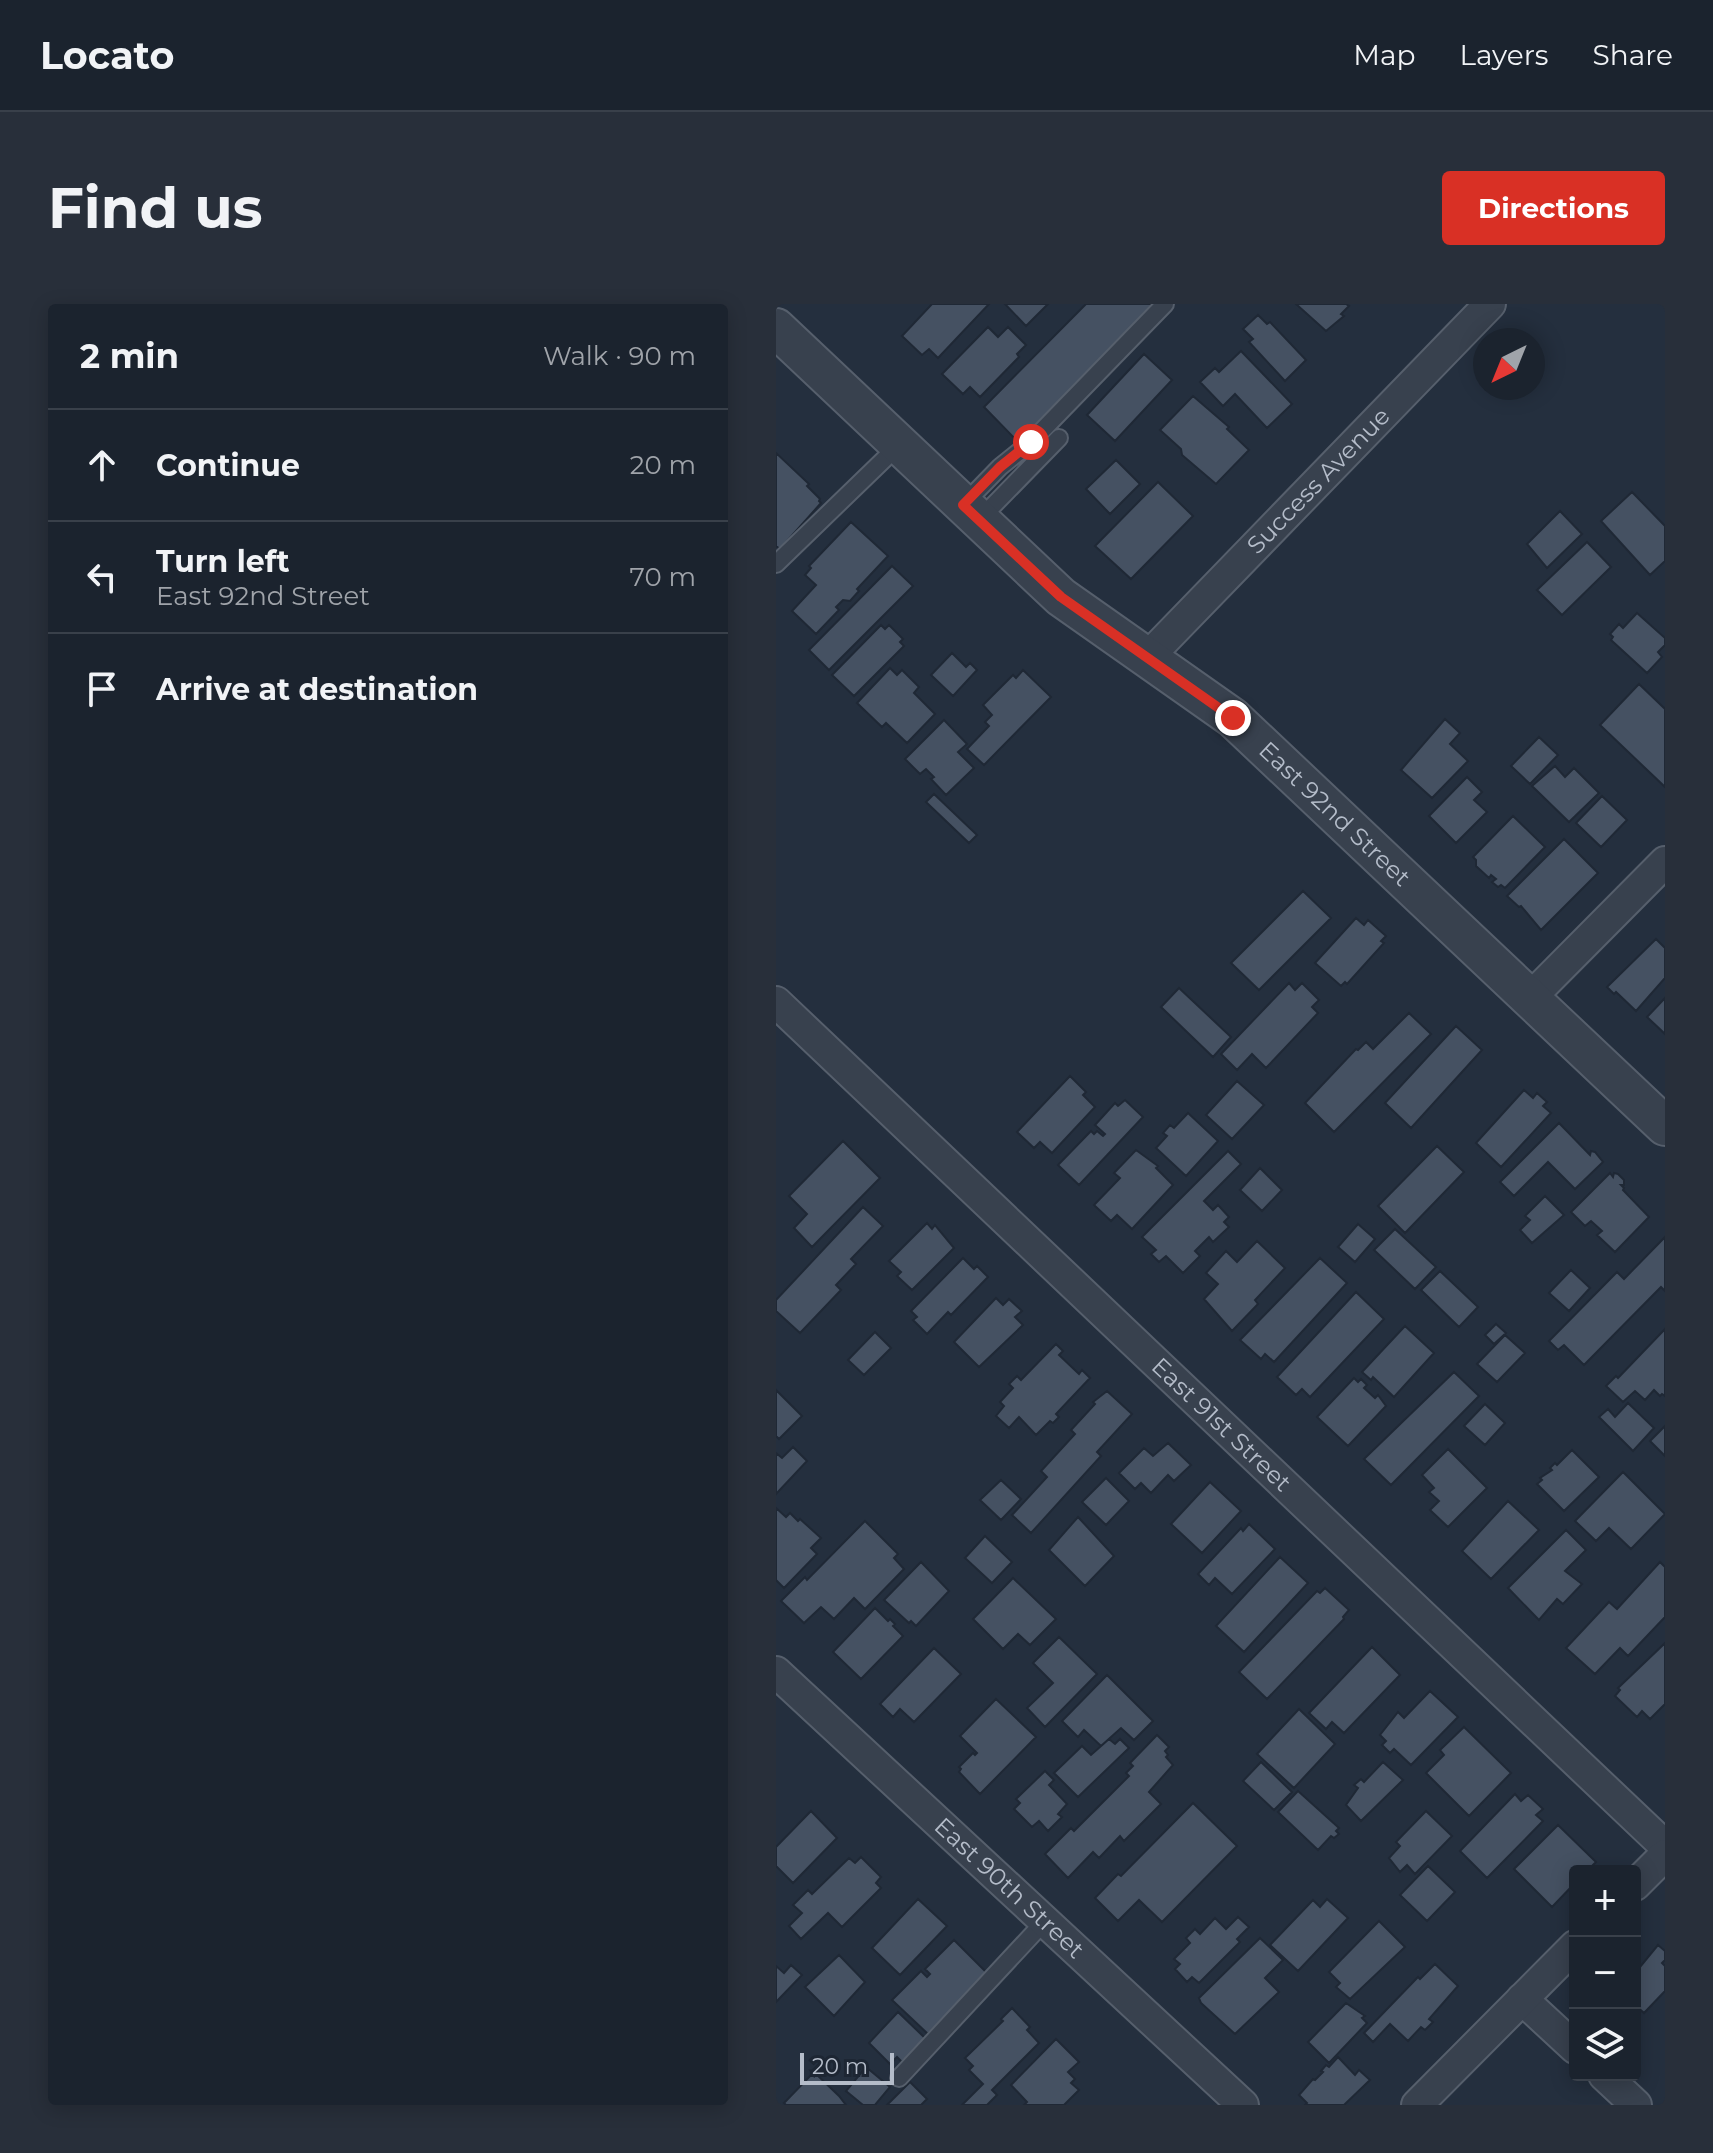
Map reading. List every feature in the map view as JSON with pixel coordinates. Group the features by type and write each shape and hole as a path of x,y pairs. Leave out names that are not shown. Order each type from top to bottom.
{"street":[{"name":"Success Avenue","path":"1146,659 1490,304"},
{"name":"East 92nd Street","path":"776,328 1061,597 1233,718 1665,1126"},
{"path":"1530,998 1665,862"},
{"name":"East 91st Street","path":"776,1002 1665,1846"},
{"name":"East 90th Street","path":"776,1672 1243,2105"},
{"path":"1641,1879 1665,1855"},
{"path":"1417,2105 1569,1952"},
{"path":"1522,1999 1569,2042"},
{"path":"1610,2081 1636,2105"}],"lane":[{"path":"971,512 1000,467 1031,442 1165,304"},
{"path":"971,512 1059,438"},
{"path":"776,564 900,444"},
{"path":"899,2078 1045,1921"}],"building":[{"path":"932,304 989,304 938,358 929,349 922,355 902,336"},
{"path":"1005,304 1048,304 1026,326"},
{"path":"1086,304 1161,304 1021,445 984,407"},
{"path":"1296,304 1349,306 1341,314 1344,316 1326,331"},
{"path":"1258,315 1267,324 1270,322 1306,360 1285,381 1249,342 1253,339 1243,329"},
{"path":"988,327 998,337 1008,327 1026,345 1017,354 1019,357 980,397 970,387 963,394 942,374"},
{"path":"1241,351 1292,404 1267,428 1235,394 1223,406 1200,382 1215,368 1219,372"},
{"path":"1144,354 1172,380 1115,441 1087,415"},
{"path":"1193,396 1229,427 1227,429 1249,450 1216,484 1182,455 1181,449 1160,430"},
{"path":"776,453 809,484 807,486 821,503 780,549 776,546"},
{"path":"1116,460 1140,484 1110,514 1086,489"},
{"path":"1158,482 1193,516 1131,579 1095,546"},
{"path":"1632,492 1665,526 1665,561 1650,575 1601,521"},
{"path":"1560,511 1582,534 1547,568 1527,544"},
{"path":"851,522 888,556 850,601 843,600 836,607 839,610 816,634 792,611 816,585 805,575 811,568 809,566"},
{"path":"1587,542 1611,567 1562,615 1537,590"},
{"path":"892,566 913,586 829,670 809,650"},
{"path":"1637,613 1665,638 1665,645 1658,652 1662,657 1647,673 1611,640 1613,637 1610,634 1619,624 1623,628"},
{"path":"881,625 885,629 889,625 903,639 900,642 904,646 854,696 832,675"},
{"path":"952,653 966,667 970,663 977,670 953,696 931,675"},
{"path":"890,668 897,675 902,670 919,687 914,693 935,714 907,743 886,723 882,727 857,703"},
{"path":"1023,670 1051,697 984,765 967,749 989,726 985,722 992,715 983,705 1013,675 1016,678"},
{"path":"1639,684 1665,709 1665,787 1600,725"},
{"path":"1445,719 1460,733 1450,744 1468,761 1432,798 1401,770"},
{"path":"944,720 967,744 958,752 974,768 946,795 926,769 920,774 905,759"},
{"path":"1539,737 1558,755 1530,784 1511,766"},
{"path":"1555,766 1565,777 1574,768 1599,793 1569,822 1532,786"},
{"path":"1467,777 1482,792 1474,800 1487,812 1456,843 1429,816"},
{"path":"934,794 977,835 969,843 926,802"},
{"path":"1602,796 1627,820 1601,847 1576,823"},
{"path":"1513,816 1545,847 1505,888 1501,885 1498,887 1492,882 1496,879 1491,875 1489,878 1476,866 1473,857"},
{"path":"1564,839 1598,873 1541,930 1521,906 1507,896"},
{"path":"1303,891 1331,918 1259,990 1231,963"},
{"path":"1356,918 1364,925 1368,920 1386,936 1381,941 1384,943 1347,984 1345,982 1341,986 1315,963"},
{"path":"1656,939 1665,948 1665,978 1636,1011 1607,987"},
{"path":"1289,983 1295,990 1302,983 1319,1000 1312,1007 1318,1013 1266,1068 1252,1054 1237,1070 1221,1054"},
{"path":"1179,988 1231,1037 1213,1057 1161,1007"},
{"path":"1665,998 1665,1034 1647,1017"},
{"path":"1409,1013 1431,1034 1334,1132 1305,1103 1356,1049 1366,1042 1373,1049"},
{"path":"1456,1026 1482,1050 1411,1128 1385,1103"},
{"path":"1070,1076 1086,1092 1083,1095 1095,1107 1052,1153 1040,1142 1034,1148 1017,1132"},
{"path":"1237,1081 1264,1105 1232,1139 1206,1115"},
{"path":"1524,1090 1533,1098 1537,1093 1547,1102 1543,1106 1551,1113 1501,1167 1476,1143"},
{"path":"1125,1100 1143,1117 1079,1185 1058,1165 1091,1131 1103,1136 1105,1134 1095,1125 1115,1103 1118,1106"},
{"path":"1188,1113 1218,1141 1186,1176 1156,1148 1167,1136 1163,1133 1170,1125 1174,1128"},
{"path":"1559,1123 1590,1155 1591,1151 1595,1152 1603,1162 1575,1189 1548,1162 1514,1196 1500,1182"},
{"path":"843,1141 880,1178 812,1247 794,1228 807,1214 789,1196"},
{"path":"1437,1146 1464,1172 1405,1233 1378,1206"},
{"path":"1136,1150 1158,1166 1156,1168 1173,1185 1132,1229 1117,1215 1111,1221 1094,1205 1120,1178 1114,1173"},
{"path":"1228,1151 1241,1164 1204,1201 1213,1210 1218,1205 1229,1217 1224,1222 1229,1227 1213,1242 1209,1237 1195,1251 1200,1256 1183,1273 1166,1256 1159,1262 1151,1254 1156,1250 1142,1237"},
{"path":"1260,1168 1282,1190 1262,1211 1240,1190"},
{"path":"1610,1173 1613,1177 1614,1173 1618,1174 1624,1180 1624,1185 1621,1185 1623,1190 1649,1217 1615,1252 1597,1235 1602,1231 1591,1221 1585,1226 1571,1212"},
{"path":"1545,1196 1564,1215 1532,1243 1520,1230 1530,1220 1525,1216"},
{"path":"863,1207 883,1226 851,1259 856,1264 836,1285 841,1290 800,1333 776,1311 776,1300"},
{"path":"927,1223 932,1229 935,1225 954,1248 912,1290 897,1276 901,1272 889,1261"},
{"path":"1358,1224 1375,1239 1355,1262 1338,1247"},
{"path":"1395,1229 1436,1267 1415,1289 1374,1250"},
{"path":"1665,1237 1665,1291 1661,1287 1584,1365 1564,1345 1558,1350 1549,1341 1617,1272 1624,1279"},
{"path":"1257,1241 1285,1268 1255,1300 1258,1304 1232,1331 1204,1299 1218,1284 1206,1273 1226,1251 1237,1262"},
{"path":"963,1258 988,1277 951,1315 948,1312 927,1334 913,1320 917,1317 911,1311"},
{"path":"1320,1258 1347,1283 1274,1362 1265,1354 1261,1359 1240,1340"},
{"path":"1571,1270 1590,1288 1569,1311 1549,1293"},
{"path":"1440,1271 1478,1307 1459,1327 1421,1290"},
{"path":"1356,1292 1384,1319 1310,1397 1302,1389 1296,1395 1277,1377"},
{"path":"996,1298 1003,1305 1009,1299 1022,1311 1015,1317 1023,1325 979,1367 954,1342"},
{"path":"1496,1324 1506,1333 1494,1344 1485,1335"},
{"path":"1405,1326 1434,1353 1394,1397 1373,1377 1371,1380 1362,1372"},
{"path":"1665,1329 1665,1396 1654,1390 1645,1400 1635,1391 1623,1402 1606,1386 1616,1376 1618,1378"},
{"path":"875,1332 891,1348 864,1375 848,1360"},
{"path":"1505,1335 1525,1353 1497,1382 1477,1364"},
{"path":"1056,1344 1063,1351 1059,1355 1079,1374 1082,1370 1090,1378 1056,1414 1059,1417 1036,1435 1019,1417 1009,1428 996,1416 1004,1406 1000,1402 1013,1388 1009,1384 1017,1376 1021,1380"},
{"path":"1454,1372 1479,1396 1391,1485 1364,1459"},
{"path":"1354,1378 1358,1382 1361,1379 1367,1385 1364,1388 1375,1398 1378,1395 1386,1406 1348,1446 1317,1417"},
{"path":"776,1390 802,1416 779,1439 776,1436"},
{"path":"1107,1391 1132,1414 1097,1452 1101,1456 1031,1533 1012,1515 1047,1477 1041,1471 1075,1434 1071,1430 1095,1404 1093,1402"},
{"path":"1628,1403 1654,1428 1633,1451 1599,1417 1608,1409 1615,1417"},
{"path":"1485,1404 1505,1423 1485,1445 1464,1426"},
{"path":"1665,1426 1665,1456 1650,1441"},
{"path":"1168,1443 1191,1465 1174,1481 1168,1475 1151,1493 1141,1483 1135,1489 1119,1473 1144,1448 1153,1456"},
{"path":"793,1447 807,1461 776,1494 776,1453 782,1458"},
{"path":"1448,1449 1487,1488 1448,1527 1430,1510 1439,1501 1429,1492 1434,1488 1422,1475"},
{"path":"1572,1450 1599,1477 1564,1511 1537,1484 1555,1463 1557,1465"},
{"path":"1623,1472 1665,1514 1631,1549 1609,1528 1596,1541 1575,1521"},
{"path":"1106,1478 1129,1501 1106,1525 1082,1502"},
{"path":"1001,1480 1021,1499 1001,1520 980,1500"},
{"path":"1210,1482 1241,1511 1202,1553 1171,1524"},
{"path":"1508,1501 1539,1530 1491,1579 1462,1551"},
{"path":"776,1508 786,1517 790,1513 798,1521 800,1519 821,1538 811,1548 817,1554 784,1588 776,1580"},
{"path":"1078,1517 1114,1556 1085,1586 1049,1550"},
{"path":"865,1521 898,1554 894,1558 904,1569 865,1609 854,1598 834,1619 821,1607 804,1623 781,1601 805,1577 807,1580"},
{"path":"1249,1524 1275,1549 1232,1594 1215,1578 1209,1585 1198,1574 1241,1528 1243,1531"},
{"path":"1566,1530 1586,1550 1565,1571 1582,1584 1563,1604 1557,1599 1539,1620 1508,1588"},
{"path":"985,1536 1012,1562 992,1583 965,1558"},
{"path":"1280,1557 1308,1583 1244,1652 1216,1626"},
{"path":"921,1562 949,1591 916,1626 884,1600"},
{"path":"1660,1562 1665,1567 1665,1617 1628,1656 1620,1648 1595,1674 1566,1648 1609,1602 1617,1609"},
{"path":"1013,1578 1056,1619 1030,1645 1018,1634 1003,1649 973,1619"},
{"path":"1325,1588 1349,1610 1344,1619 1267,1699 1239,1672 1317,1591 1320,1593"},
{"path":"875,1608 895,1624 893,1626 903,1636 861,1679 833,1652"},
{"path":"1059,1637 1097,1674 1045,1727 1027,1708 1053,1683 1033,1663"},
{"path":"1665,1643 1665,1704 1650,1719 1642,1711 1637,1717 1615,1696 1620,1690 1618,1688"},
{"path":"1372,1647 1400,1675 1344,1733 1332,1722 1326,1729 1309,1713"},
{"path":"934,1648 961,1674 914,1722 900,1709 893,1717 880,1704"},
{"path":"1107,1675 1153,1721 1134,1740 1121,1728 1101,1746 1084,1730 1078,1737 1062,1721"},
{"path":"1430,1691 1458,1717 1411,1765 1394,1749 1390,1753 1382,1745 1386,1741 1380,1735 1398,1712 1404,1718"},
{"path":"996,1699 1036,1737 980,1794 959,1772 959,1767 973,1753 977,1753 960,1736"},
{"path":"1299,1709 1335,1744 1294,1788 1257,1754"},
{"path":"1464,1727 1511,1773 1469,1816 1426,1773 1444,1755 1440,1750"},
{"path":"1157,1735 1169,1747 1165,1751 1166,1757 1173,1765 1149,1792 1161,1804 1124,1841 1120,1836 1099,1858 1093,1852 1068,1878 1045,1854 1071,1828 1074,1831 1129,1776 1126,1773 1133,1766 1130,1763"},
{"path":"1109,1739 1115,1744 1120,1739 1129,1748 1078,1797 1054,1773 1082,1746 1091,1755"},
{"path":"1261,1762 1292,1792 1274,1810 1243,1781"},
{"path":"1383,1762 1403,1780 1361,1821 1346,1805 1358,1788 1354,1785 1361,1779 1364,1782"},
{"path":"1045,1771 1054,1780 1049,1785 1067,1804 1058,1814 1062,1817 1048,1831 1039,1821 1032,1827 1014,1809 1020,1803 1016,1799"},
{"path":"1298,1791 1339,1828 1336,1831 1339,1834 1334,1838 1331,1836 1318,1850 1278,1812"},
{"path":"1515,1794 1521,1801 1528,1795 1543,1809 1536,1815 1543,1821 1487,1878 1460,1851"},
{"path":"1193,1803 1237,1846 1162,1922 1139,1900 1118,1921 1095,1898"},
{"path":"811,1811 837,1838 793,1883 776,1866 776,1847"},
{"path":"1426,1811 1452,1836 1415,1874 1407,1865 1400,1872 1389,1858 1400,1846 1396,1842"},
{"path":"1558,1825 1596,1862 1593,1865 1569,1865 1569,1889 1552,1907 1514,1869"},
{"path":"861,1857 881,1877 876,1883 881,1888 842,1927 828,1913 801,1939 789,1926 802,1913 793,1905 808,1890 812,1894 849,1858 855,1863"},
{"path":"1428,1866 1455,1892 1427,1921 1400,1895"},
{"path":"918,1899 947,1926 900,1975 872,1948"},
{"path":"1327,1899 1348,1918 1298,1971 1270,1945 1313,1900 1320,1907"},
{"path":"1238,1917 1249,1927 1237,1939 1240,1942 1199,1983 1192,1977 1187,1982 1175,1969 1180,1964 1174,1959 1190,1943 1186,1938 1195,1929 1200,1934 1215,1918 1226,1929"},
{"path":"1379,1921 1405,1947 1350,1999 1336,1987 1340,1983 1329,1972"},
{"path":"1260,1938 1283,1960 1265,1978 1279,1992 1235,2034 1199,1998"},
{"path":"954,1940 988,1974 943,2023 941,2021 928,2034 892,2000 921,1971 927,1977 930,1974 925,1969"},
{"path":"1658,1945 1665,1951 1662,1963 1665,1966 1665,1991 1644,2013 1641,2010 1641,1966"},
{"path":"839,1955 865,1982 834,2016 805,1987"},
{"path":"1435,1964 1458,1986 1429,2019 1433,2022 1425,2030 1421,2027 1408,2041 1390,2024 1373,2042 1364,2033 1418,1977 1420,1979"},
{"path":"791,1965 802,1975 776,2002 776,1966 784,1973"},
{"path":"1346,2003 1365,2016 1362,2018 1367,2023 1329,2063 1308,2042"},
{"path":"1012,2008 1030,2027 1027,2030 1039,2043 992,2090 997,2095 987,2105 962,2105 983,2084 969,2070 973,2066 965,2058"},
{"path":"898,2012 927,2040 904,2064 897,2057 890,2064 869,2043"},
{"path":"1056,2039 1079,2062 1068,2072 1075,2079 1071,2083 1079,2090 1064,2105 1024,2105 1027,2102 1011,2085"},
{"path":"1338,2057 1355,2075 1359,2070 1370,2080 1344,2105 1305,2105 1307,2103 1299,2095 1323,2072 1326,2065 1329,2067"},
{"path":"866,2067 890,2087 875,2105 863,2105 846,2091"},
{"path":"814,2072 839,2096 846,2105 784,2103"},
{"path":"910,2082 927,2099 921,2105 887,2105"}],"route":[{"path":"1031,442 1000,467 963,505 1061,597 1233,718"}]}
